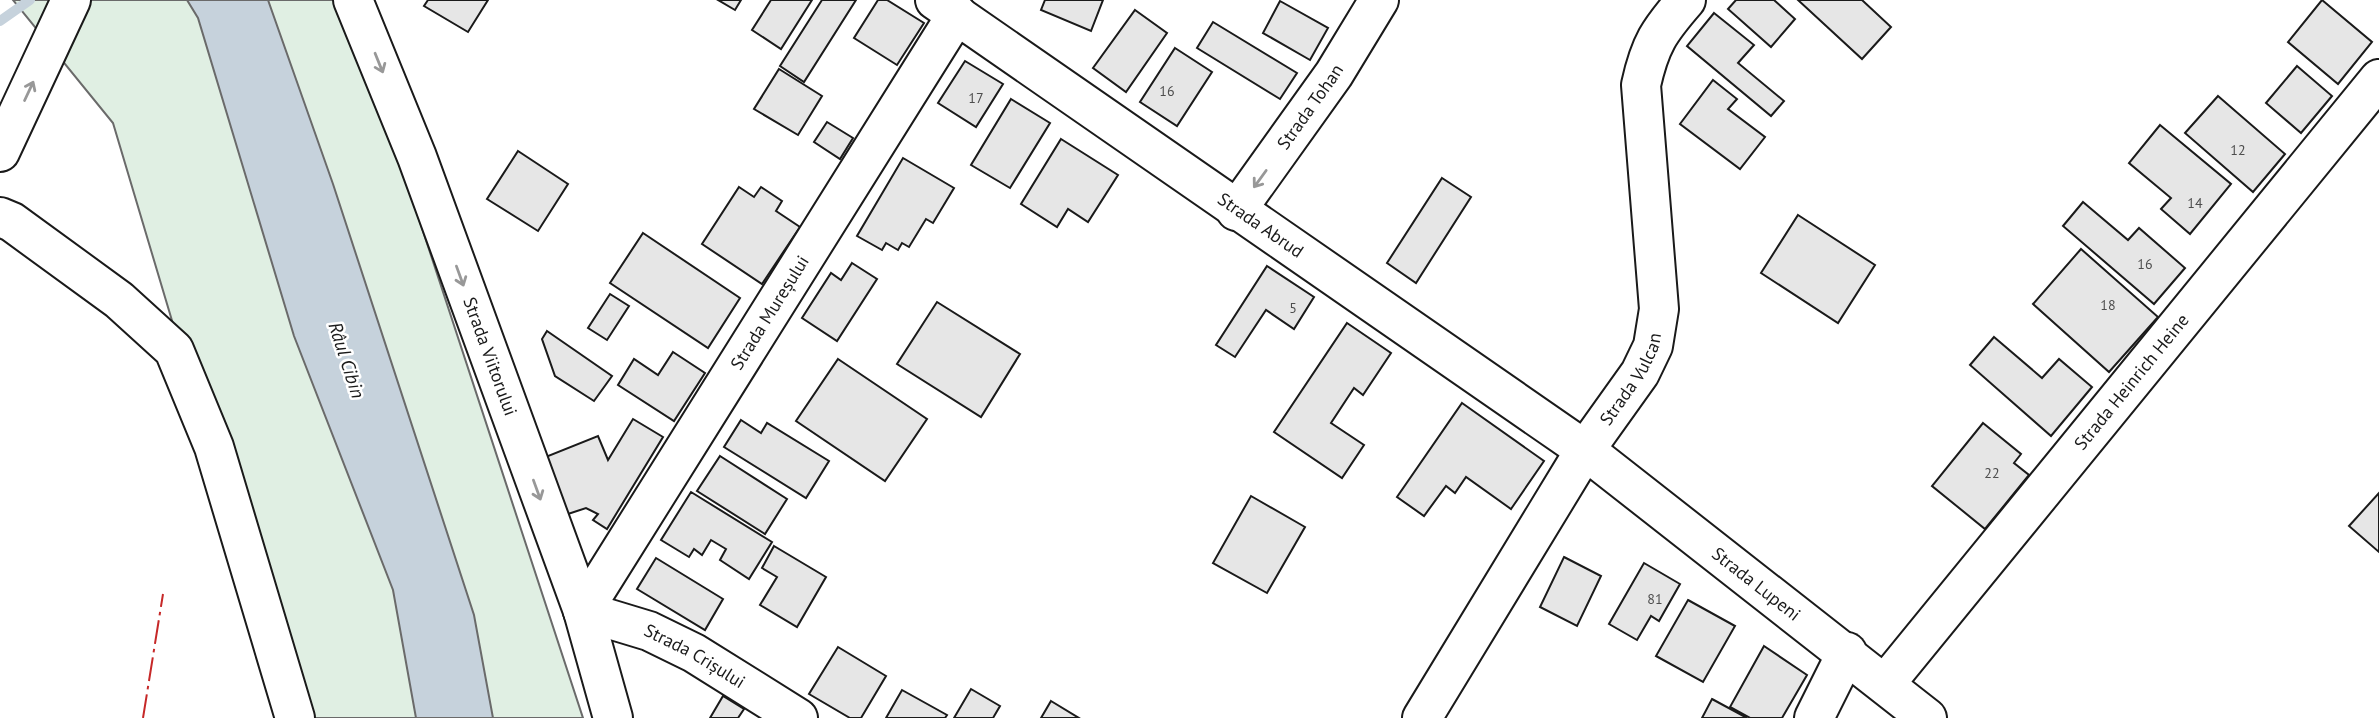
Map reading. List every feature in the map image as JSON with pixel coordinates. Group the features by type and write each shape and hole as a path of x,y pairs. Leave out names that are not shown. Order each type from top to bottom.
{"main road":[{"path":"0,152 71,0"},
{"name":"Strada Viitorului","path":"353,0 417,158 583,611 613,718"},
{"name":"Strada Tohan","path":"1236,211 1334,74 1379,0"},
{"name":"Strada Vulcan","path":"1422,718 1585,450 1640,373 1653,346 1659,309 1641,85 1649,50 1665,24 1686,0"},
{"name":"Strada Mureșului","path":"583,611 946,7"},
{"name":"Strada Abrud","path":"946,7 1236,211 1585,450"},
{"name":"Strada Heinrich Heine","path":"1885,684 2379,79"},
{"path":"0,217 12,222 119,300 174,350 214,447 295,718"},
{"name":"Strada Lupeni","path":"1585,450 1927,718"},
{"name":"Strada Crișului","path":"583,611 649,631 694,653 798,718"},
{"path":"1814,718 1847,653"}],"green space":[{"path":"13,0 334,0 399,158 583,718 295,718 279,679 113,123"}],"water":[{"name":"Râul Cibin","path":"187,0 268,0 333,184 474,615 493,718 416,718 393,590 294,336 198,18"}],"building":[{"path":"428,0 488,0 468,32 424,6"},
{"path":"718,0 741,0 735,10"},
{"path":"771,0 812,0 781,49 752,30"},
{"path":"822,0 856,0 804,82 780,66"},
{"path":"878,0 887,0 924,23 897,65 854,38"},
{"path":"1045,0 1103,0 1091,31 1041,10"},
{"path":"1736,0 1774,0 1795,19 1771,47 1728,9"},
{"path":"1798,0 1862,0 1891,27 1862,59"},
{"path":"2322,0 2372,42 2338,84 2288,42"},
{"path":"1280,1 1328,28 1310,60 1263,33"},
{"path":"1135,10 1167,33 1126,92 1093,68"},
{"path":"1714,13 1754,45 1738,63 1784,101 1771,116 1687,46"},
{"path":"1213,22 1297,73 1280,99 1197,48"},
{"path":"1175,48 1212,72 1177,126 1140,102"},
{"path":"965,61 1003,84 976,127 938,103"},
{"path":"2297,66 2332,96 2301,133 2266,103"},
{"path":"779,69 822,96 798,135 754,109"},
{"path":"1713,80 1737,99 1728,109 1765,137 1740,169 1680,124"},
{"path":"2218,96 2285,154 2253,192 2185,133"},
{"path":"1011,99 1050,123 1010,188 971,165"},
{"path":"827,122 853,138 840,159 814,142"},
{"path":"2160,125 2231,184 2190,234 2161,209 2171,198 2129,163"},
{"path":"1061,139 1118,175 1088,222 1068,209 1057,227 1021,204"},
{"path":"518,151 568,184 538,231 487,199"},
{"path":"903,158 954,188 933,223 926,219 909,247 902,243 898,250 886,243 882,250 857,236"},
{"path":"1442,178 1471,197 1416,283 1387,263"},
{"path":"739,187 754,197 761,187 782,201 776,211 800,227 762,284 702,244"},
{"path":"2083,202 2128,240 2139,228 2185,268 2154,304 2063,226"},
{"path":"1798,215 1875,265 1838,323 1761,273"},
{"path":"643,233 740,298 708,348 610,283"},
{"path":"2081,249 2158,317 2109,372 2033,304"},
{"path":"852,263 877,279 837,341 802,318 831,273 841,280"},
{"path":"1267,266 1314,297 1294,329 1266,310 1235,357 1216,345"},
{"path":"610,294 629,306 607,340 588,328"},
{"path":"937,302 1020,354 981,417 897,364"},
{"path":"1347,323 1391,353 1363,395 1354,388 1331,423 1364,445 1342,478 1274,432"},
{"path":"547,331 612,376 594,401 555,376 542,339"},
{"path":"1994,337 2042,378 2059,359 2092,387 2051,436 1970,365"},
{"path":"673,352 705,373 674,421 618,385 634,359 658,375"},
{"path":"838,359 927,419 885,481 796,421"},
{"path":"1462,403 1544,461 1511,509 1466,477 1455,493 1446,486 1424,516 1397,497"},
{"path":"633,419 663,437 607,529 593,520 598,514 586,508 562,516 543,458 598,436 608,460"},
{"path":"741,420 761,433 767,423 829,461 806,498 724,447"},
{"path":"1983,423 2021,454 2014,463 2029,475 1985,529 1932,486"},
{"path":"720,456 787,499 765,534 697,491"},
{"path":"691,492 772,542 749,579 720,560 726,549 711,540 702,555 694,549 689,557 661,540"},
{"path":"2379,493 2379,552 2349,526"},
{"path":"1251,496 1305,527 1267,593 1213,563"},
{"path":"774,546 826,577 797,627 760,605 777,577 762,568"},
{"path":"1564,557 1601,576 1577,626 1540,607"},
{"path":"656,558 723,599 705,630 637,589"},
{"path":"1644,563 1680,584 1659,621 1651,616 1637,640 1609,624"},
{"path":"1688,600 1735,626 1703,682 1656,656"},
{"path":"1764,646 1807,675 1782,718 1750,718 1730,707"},
{"path":"838,647 886,676 861,718 850,718 809,694"},
{"path":"971,689 1000,706 993,718 954,718"},
{"path":"902,690 947,715 945,718 886,718"},
{"path":"723,696 744,709 738,718 710,718"},
{"path":"1712,699 1747,718 1702,718"},
{"path":"1051,701 1079,718 1041,718"}],"waterway":[{"path":"0,21 30,0"}],"power":[{"path":"143,718 163,594"}]}
